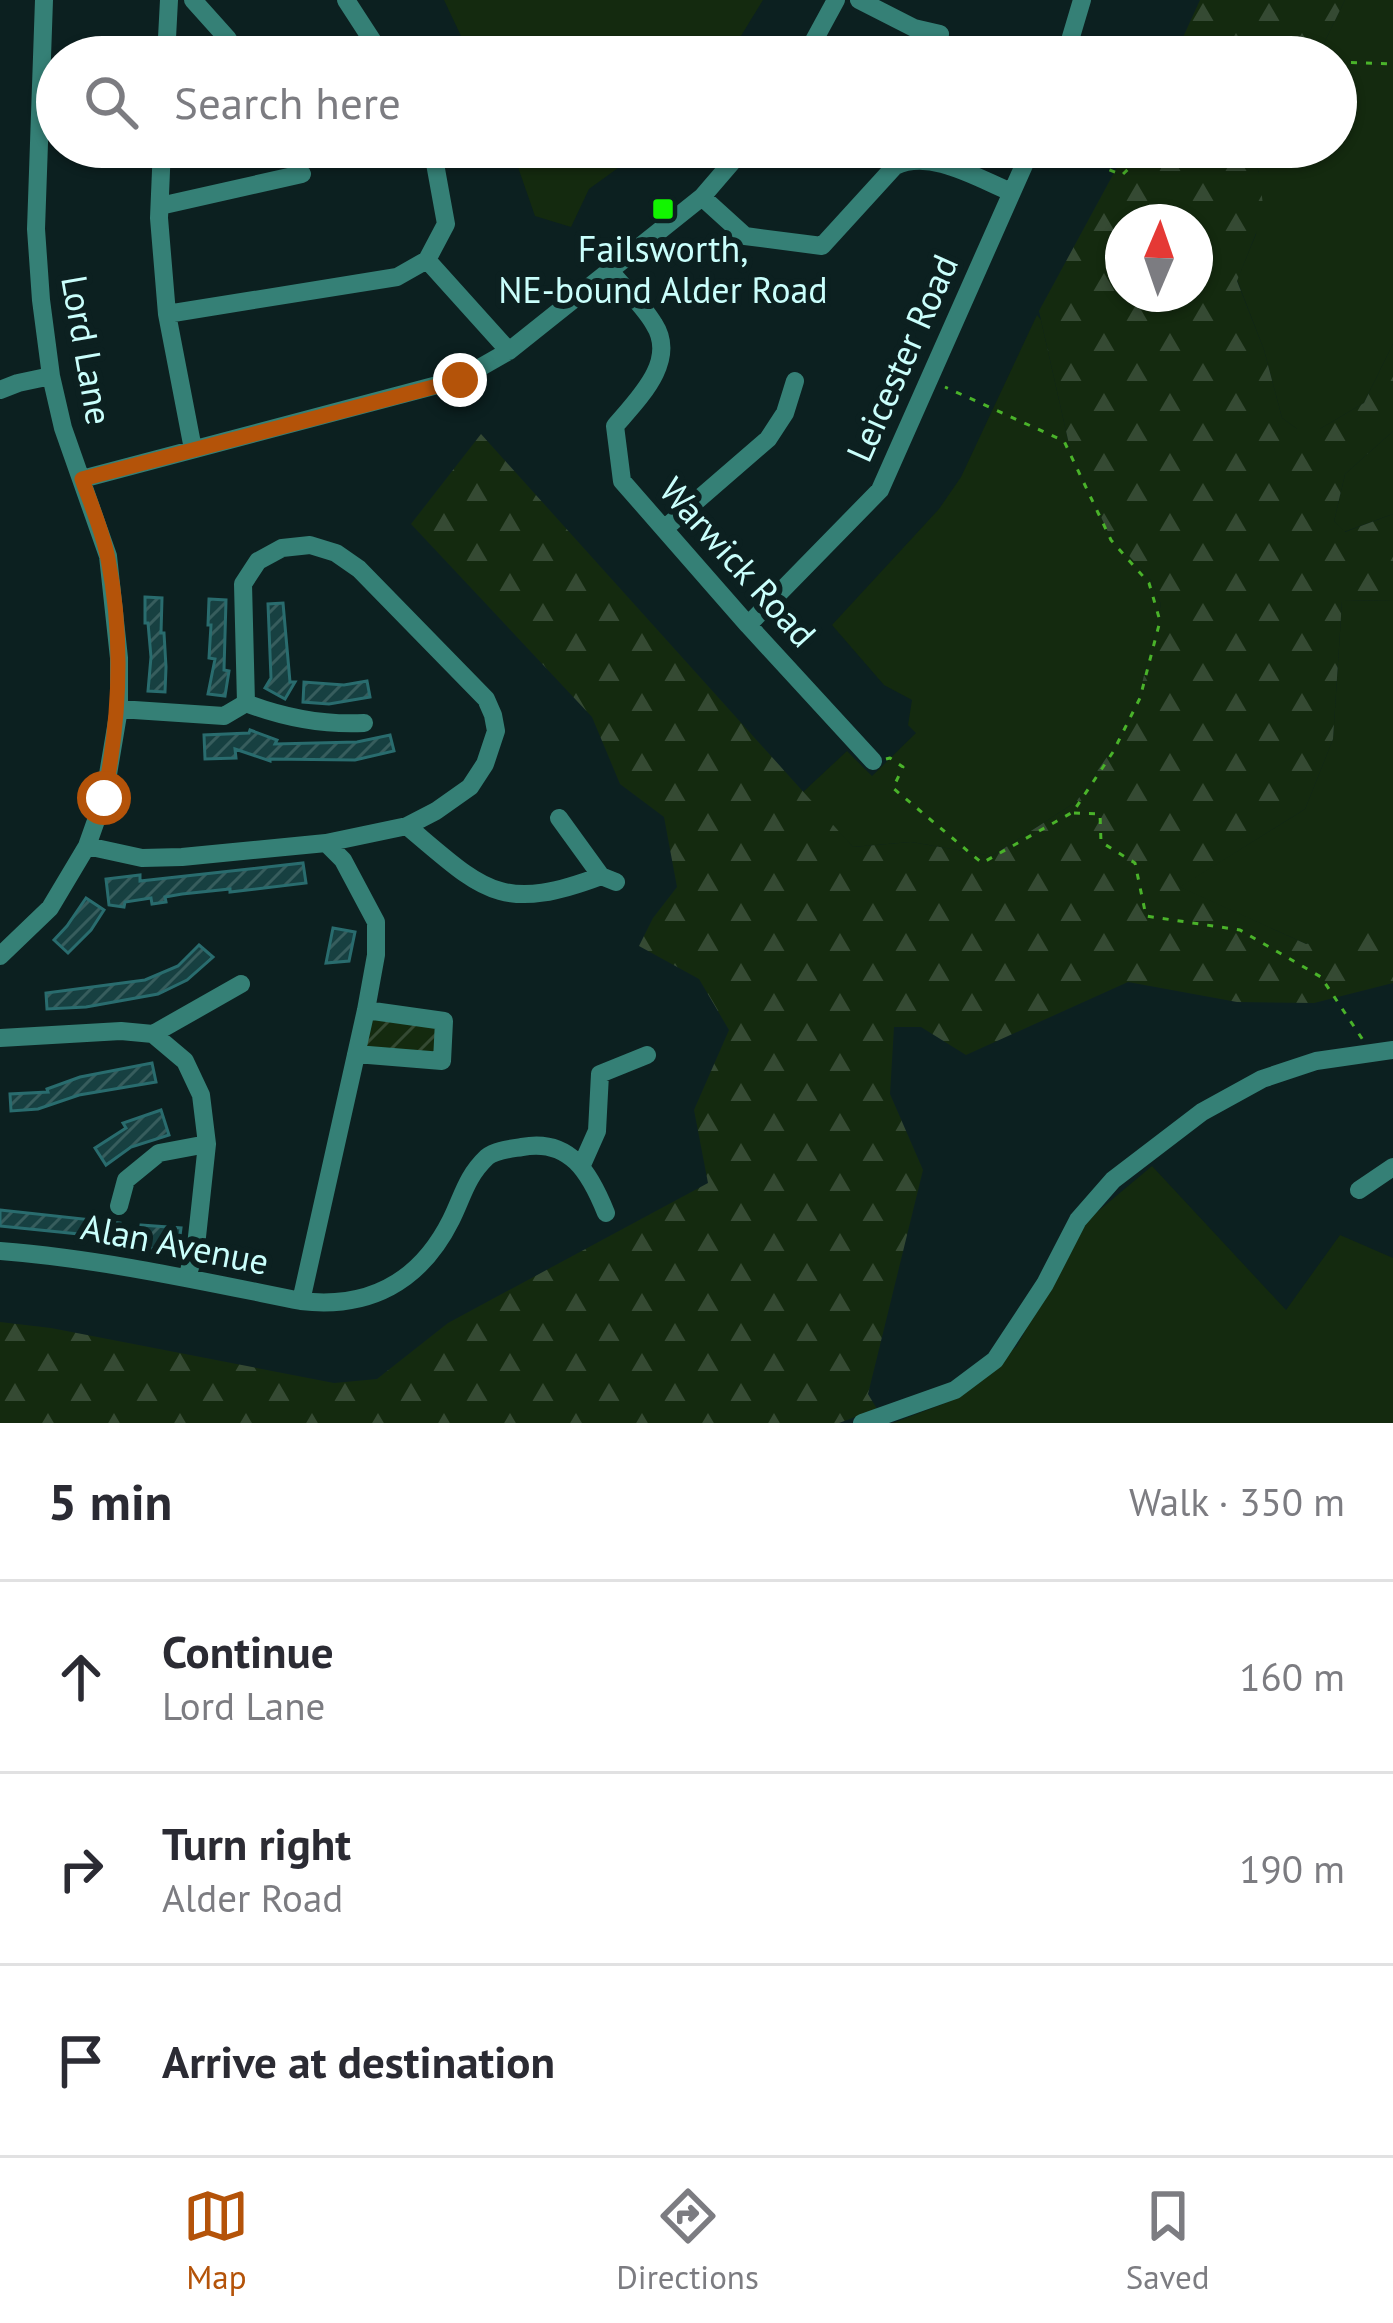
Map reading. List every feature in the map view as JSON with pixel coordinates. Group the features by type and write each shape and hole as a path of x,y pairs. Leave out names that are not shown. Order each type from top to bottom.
{"street":[{"name":"Lord Lane","path":"43,36 44,0"},
{"path":"167,36 169,0"},
{"path":"193,0 225,36"},
{"path":"346,0 369,36"},
{"path":"816,36 836,0"},
{"path":"859,0 914,28 940,34"},
{"path":"1071,36 1082,0"},
{"name":"Lord Lane","path":"0,956 50,908 87,846 104,798 118,709 119,658 108,556 63,428 51,376 36,229 38,168"},
{"path":"161,168 167,314 193,449"},
{"path":"167,314 397,277 427,260 446,224 436,168"},
{"path":"82,479 460,380 508,351 610,271 702,197 727,168"},
{"path":"702,197 745,236 822,246 893,168"},
{"path":"949,168 1011,192"},
{"name":"Leicester Road","path":"748,625 880,490 1022,168"},
{"path":"160,206 302,174"},
{"path":"427,260 508,351"},
{"name":"Warwick Road","path":"610,271 657,327 662,356 648,387 616,426 622,481 873,760"},
{"path":"0,390 51,376"},
{"path":"664,529 767,439 785,413 795,381"},
{"path":"87,846 142,858 182,857 326,843 407,826 470,787 485,764 496,730 486,699 453,662 359,569 310,545 282,548 258,561 243,584 246,703"},
{"path":"118,709 224,716 246,703 300,720 364,723"},
{"path":"407,826 490,889 538,896 609,879 559,818"},
{"name":"Alan Avenue","path":"0,1251 60,1256 301,1301 376,955 376,922 343,860 326,843"},
{"path":"153,1034 241,984"},
{"path":"356,1054 442,1061 444,1021 367,1010"},
{"path":"0,1038 121,1030 153,1034 185,1061 201,1095 207,1144 196,1246 187,1278"},
{"path":"862,1423 955,1390 995,1360 1045,1284 1078,1220 1113,1180 1202,1112 1262,1079 1316,1061 1393,1050"},
{"path":"581,1167 597,1131 600,1074 647,1055"},
{"path":"119,1206 126,1180 159,1153 207,1144"},
{"path":"301,1301 360,1300 401,1281 429,1255 451,1220 465,1183 491,1153 538,1144 572,1156 595,1186 606,1213"},
{"path":"1359,1190 1393,1167"}],"path":[{"path":"1357,63 1393,64"},
{"path":"873,760 890,758 903,767 893,788 982,863 1073,812 1113,752 1140,698 1160,621 1149,583 1111,541 1064,441 930,380"},
{"path":"1073,812 1100,814 1101,842 1135,863 1146,916 1240,930 1321,977 1371,1052"}],"green space":[{"path":"444,0 763,0 741,36 461,36"},
{"path":"1200,0 1345,0 1327,36 1184,36"},
{"path":"1345,0 1393,0 1393,344 1364,403 1320,429 1297,429 1282,418 1264,350 1237,280 1256,234 1257,168 1357,168 1357,36 1327,36"},
{"path":"518,168 618,168 589,189 571,227 535,216"},
{"path":"1117,168 1257,168 1264,213 1237,281 1264,350 1282,418 1297,429 1320,429 1364,403 1393,344 1393,431 1345,474 1334,521 1345,532 1393,514 1393,600 1342,601 1333,739 1305,809 1180,887 1306,944 1378,929 1393,931 1393,983 1314,1003 1237,1002 1128,982 966,1055 921,1027 894,1027 890,1094 923,1170 868,1394 877,1409 839,1423 0,1423 0,1322 334,1383 377,1379 448,1323 708,1183 694,1110 729,1030 699,979 639,946 677,887 664,817 620,784 592,717 411,524 481,434 853,847 911,842 992,856 1076,802 1111,751 1139,696 1161,604 1151,580 1109,534 1071,453 1039,311"},
{"path":"1037,315 1071,453 1109,534 1151,580 1161,604 1139,696 1111,751 1076,802 992,856 911,842 853,847 802,793 847,751 872,776 916,733 908,725 912,700 884,685 832,625 939,509 961,477"},
{"path":"1393,431 1393,514 1344,532 1334,521 1345,474"},
{"path":"1393,600 1393,936 1306,944 1179,887 1305,809 1333,739 1342,601"},
{"path":"368,1014 438,1026 440,1053 359,1050"},
{"path":"1152,1166 1286,1310 1340,1235 1393,1258 1393,1423 893,1423 951,1401 1017,1346 1084,1223"}],"building":[{"path":"145,597 162,598 165,692 148,691 151,657"},
{"path":"209,599 226,600 224,670 229,671 225,696 208,694 215,659 209,658"},
{"path":"283,603 290,682 295,682 285,699 265,688 271,678 268,604"},
{"path":"367,681 370,697 329,704 303,702 304,682 344,685"},
{"path":"250,730 277,740 275,744 357,742 390,735 394,751 355,760 270,761 235,749 236,758 205,759 204,735"},
{"path":"303,863 306,883 182,894 152,904 151,898 125,902 124,907 109,905 106,879 140,875 140,881"},
{"path":"86,898 104,910 68,953 54,940"},
{"path":"333,928 355,932 349,961 326,963"},
{"path":"199,945 213,957 187,980 158,994 47,1009 46,993 145,980 178,966"},
{"path":"152,1063 156,1082 11,1111 10,1094 48,1092 80,1077"},
{"path":"161,1110 169,1135 131,1147 106,1165 95,1148 126,1128 123,1123"},
{"path":"0,1210 120,1223 119,1238 0,1226"},
{"path":"141,1225 181,1228 178,1251 139,1247"}],"place":[{"name":"Failsworth, NE-bound Alder Road","path":"663,209"}],"route":[{"path":"104,798 118,709 119,658 108,556 82,479 460,380"}]}
